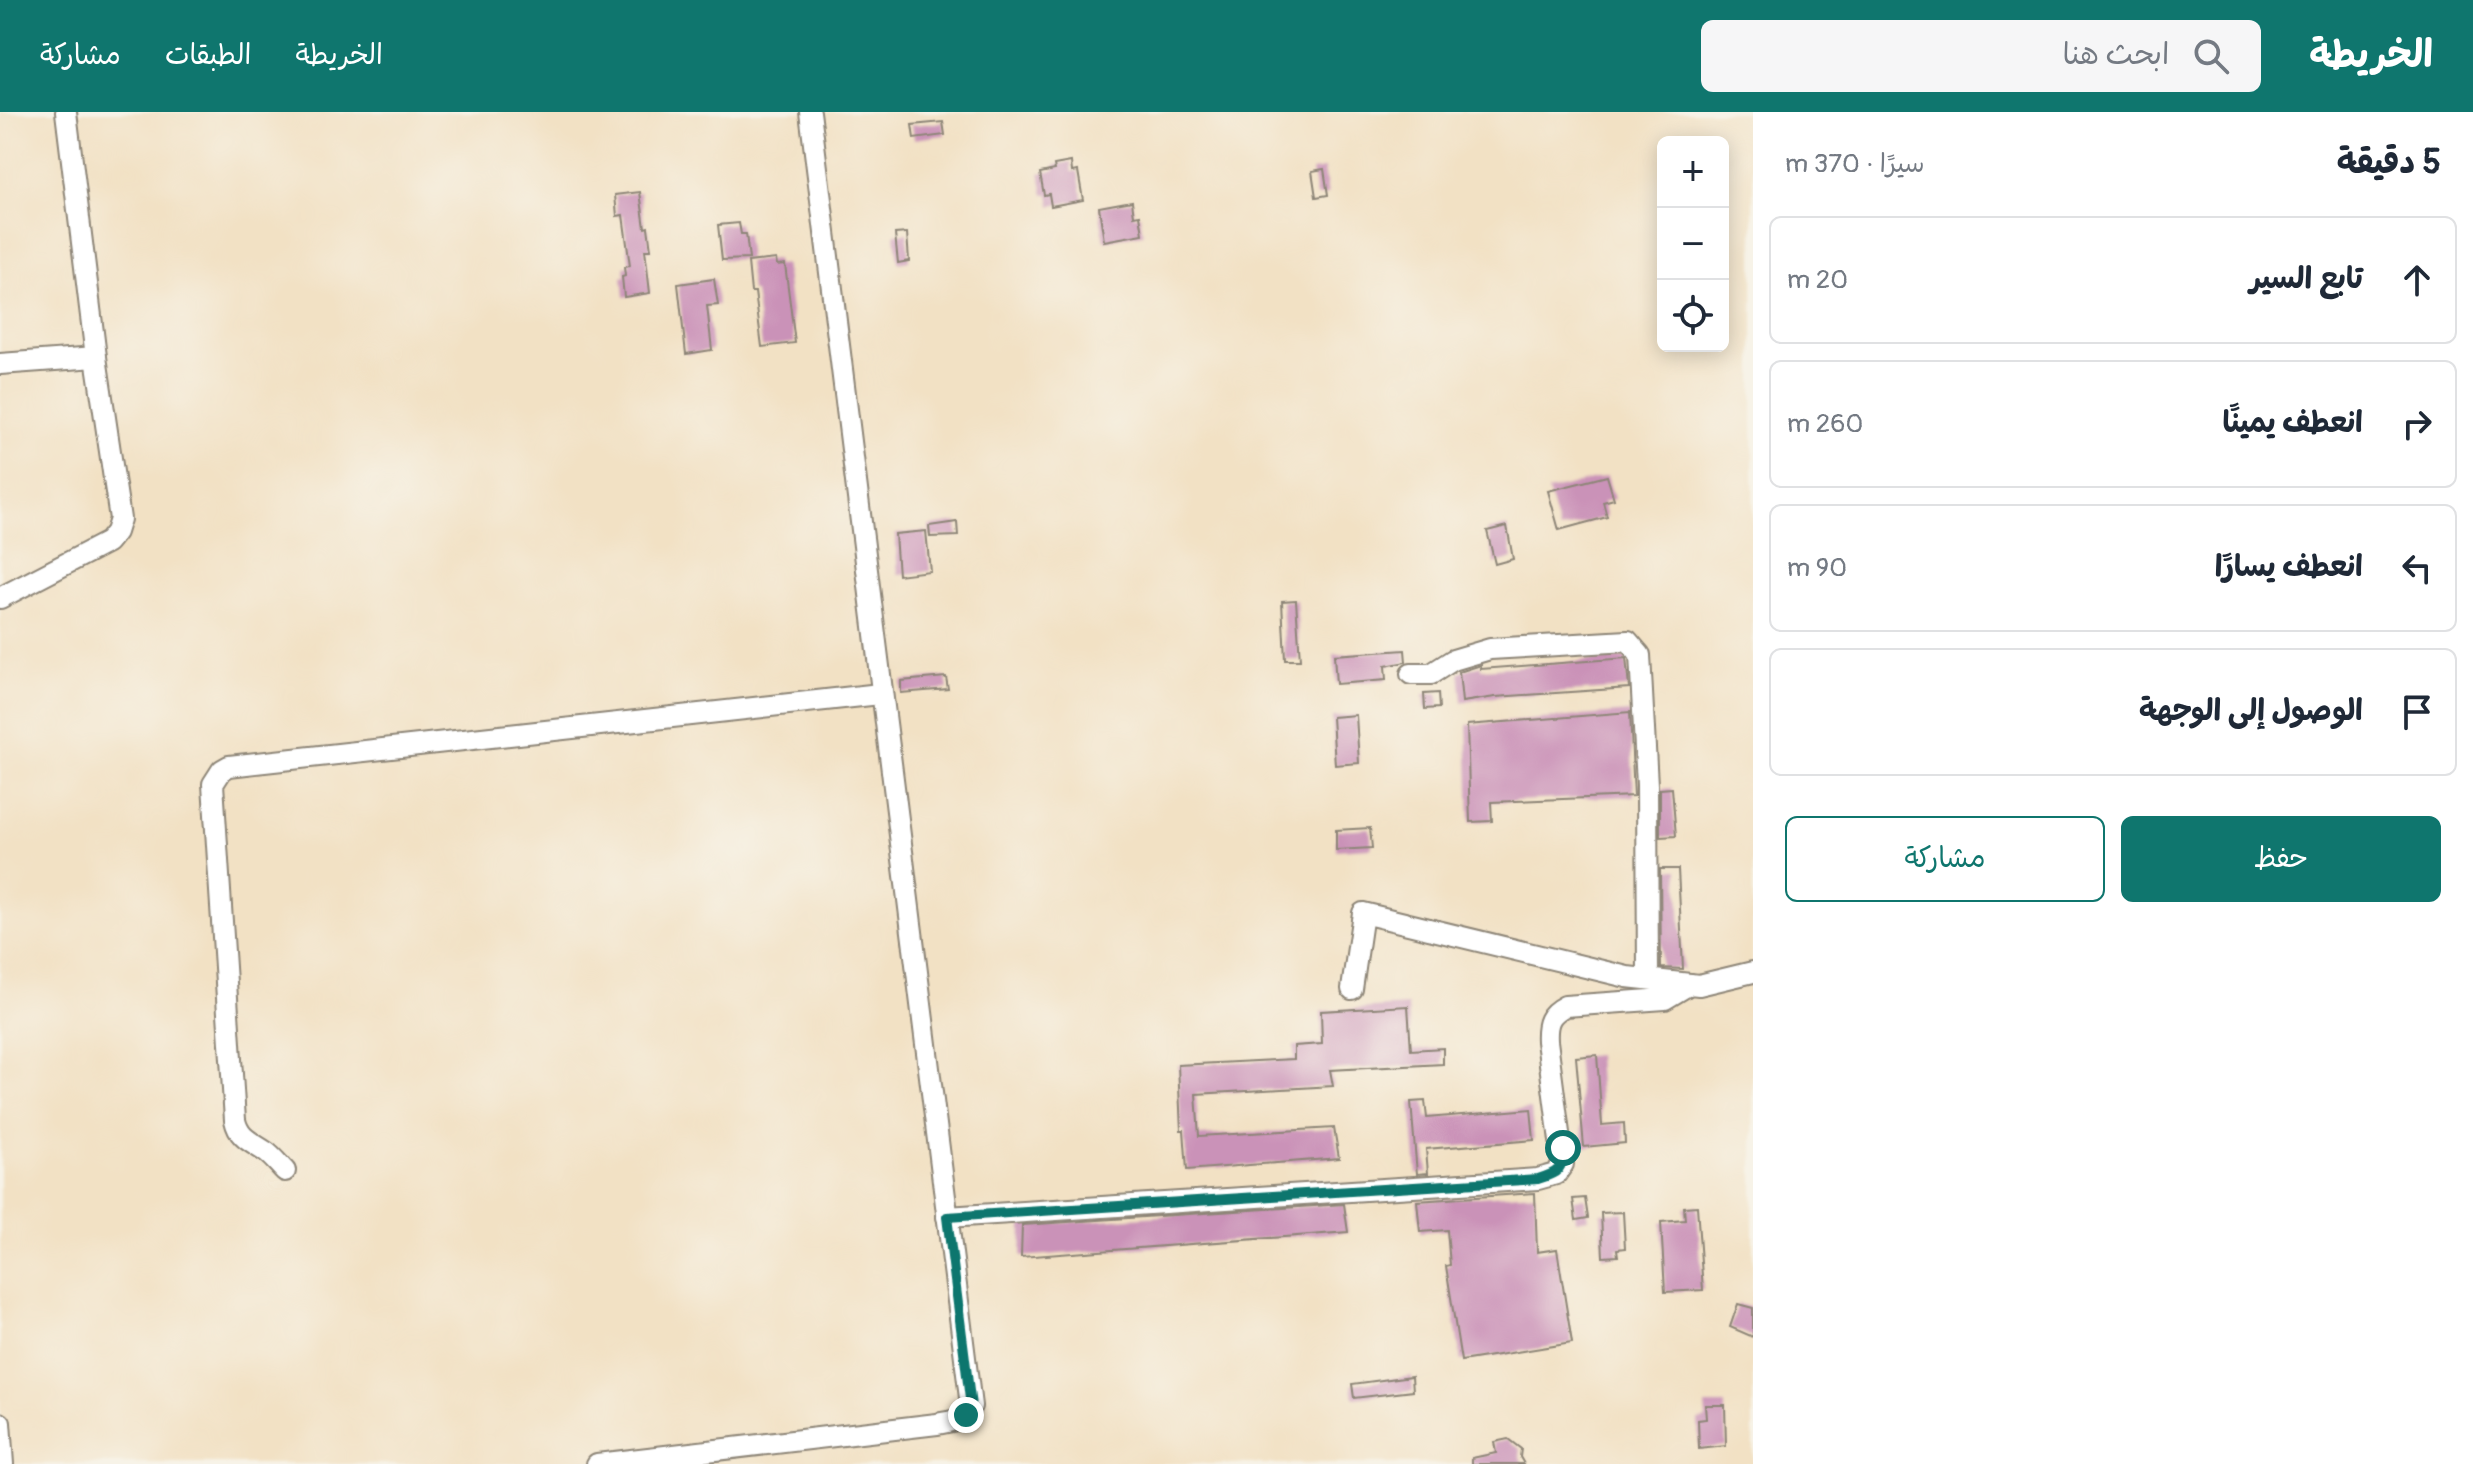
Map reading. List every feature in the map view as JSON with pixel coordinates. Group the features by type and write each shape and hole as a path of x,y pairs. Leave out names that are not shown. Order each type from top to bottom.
{"street":[{"path":"0,598 108,542 116,532 120,519 96,357 66,112"},
{"path":"597,1464 961,1419 971,1406 810,112"},
{"path":"0,364 96,357"},
{"path":"1411,674 1431,674 1453,660 1490,649 1628,641 1640,655 1647,785 1648,979"},
{"path":"285,1171 268,1153 247,1141 237,1130 235,1120 213,784 222,770 229,766 880,694"},
{"path":"1352,989 1363,913 1627,977 1699,985 1753,972"},
{"path":"947,1217 1538,1179 1556,1174 1563,1164 1546,1025 1553,1012 1565,1006 1665,999 1690,984"},
{"path":"0,1423 3,1464"}],"building":[{"path":"943,122 945,135 914,139 912,125"},
{"path":"1071,162 1072,172 1078,171 1083,200 1051,206 1049,194 1044,195 1040,173 1055,170 1054,165"},
{"path":"1324,169 1328,195 1316,197 1312,171"},
{"path":"640,192 651,250 645,250 650,293 624,297 622,277 625,276 624,267 630,266 623,215 617,216 615,195"},
{"path":"1132,201 1134,216 1140,215 1143,234 1104,241 1099,207"},
{"path":"739,223 741,234 746,234 749,259 722,260 718,225"},
{"path":"907,233 909,261 898,263 895,234"},
{"path":"776,259 777,265 785,264 795,343 762,347 748,262"},
{"path":"714,279 718,305 707,306 712,350 686,354 678,284"},
{"path":"1607,476 1614,499 1603,502 1607,517 1559,530 1548,491"},
{"path":"957,522 958,536 930,537 929,526"},
{"path":"1507,526 1513,559 1495,564 1487,531"},
{"path":"926,531 930,571 898,575 895,534"},
{"path":"1296,600 1300,660 1285,660 1282,601"},
{"path":"1405,650 1406,662 1385,666 1386,680 1336,684 1334,655"},
{"path":"1626,658 1629,688 1462,702 1459,672 1481,665 1481,669"},
{"path":"946,677 948,689 901,693 901,681"},
{"path":"1438,693 1439,708 1425,709 1424,694"},
{"path":"1630,712 1634,796 1491,802 1492,821 1470,822 1467,725"},
{"path":"1356,715 1359,763 1335,765 1332,717"},
{"path":"1672,788 1676,836 1660,837 1660,789"},
{"path":"1370,828 1372,848 1336,850 1336,830"},
{"path":"1660,869 1678,869 1683,969 1661,968"},
{"path":"1408,1006 1411,1050 1443,1048 1443,1064 1330,1070 1333,1086 1196,1094 1199,1136 1334,1128 1339,1158 1187,1170 1184,1130 1181,1130 1178,1065 1294,1059 1294,1046 1322,1044 1321,1011"},
{"path":"1597,1055 1602,1125 1624,1123 1625,1143 1584,1147 1576,1057"},
{"path":"1425,1101 1427,1118 1531,1109 1534,1140 1426,1149 1428,1173 1417,1174 1411,1102"},
{"path":"1535,1193 1537,1252 1557,1249 1572,1343 1461,1361 1446,1266 1450,1265 1447,1230 1420,1232 1417,1201"},
{"path":"1585,1198 1588,1218 1576,1220 1573,1199"},
{"path":"1344,1204 1348,1232 1021,1257 1022,1225"},
{"path":"1697,1206 1703,1290 1665,1292 1661,1222 1685,1220 1684,1207"},
{"path":"1623,1212 1625,1248 1617,1249 1618,1256 1603,1257 1601,1213"},
{"path":"1738,1304 1753,1308 1753,1337 1730,1327"},
{"path":"1412,1376 1413,1391 1354,1398 1352,1384"},
{"path":"1705,1405 1725,1405 1726,1446 1699,1449 1698,1420 1706,1419"},
{"path":"1508,1439 1521,1449 1520,1457 1524,1464 1472,1464 1472,1458 1496,1453 1494,1442"}],"route":[{"path":"966,1415 971,1406 947,1217 1538,1179 1556,1174 1563,1164 1563,1148"}]}
